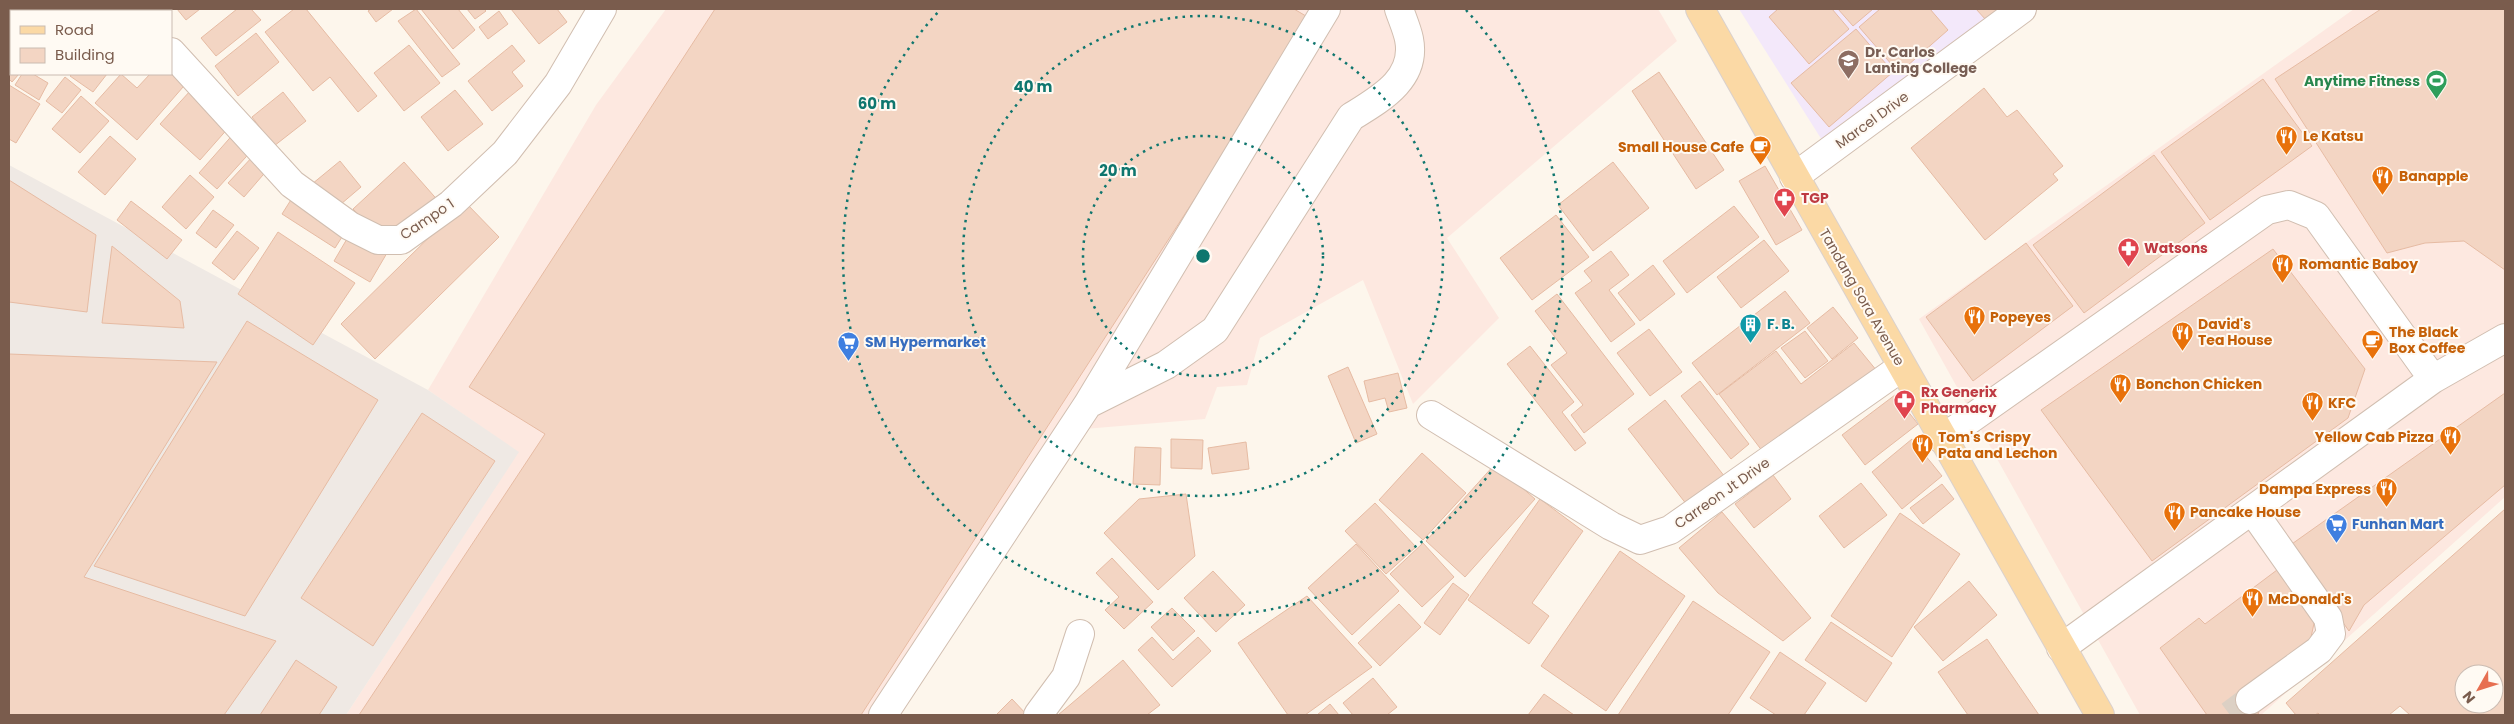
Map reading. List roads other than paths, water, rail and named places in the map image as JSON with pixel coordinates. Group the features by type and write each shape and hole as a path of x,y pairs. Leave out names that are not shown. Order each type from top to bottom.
{"main road":[{"name":"Tandang Sora Avenue","path":"1700,9 2100,715"}],"street":[{"path":"883,715 1088,404 1326,9"},
{"path":"1088,404 1166,365 1215,330 1351,117 1381,98 1406,73 1409,40 1399,9"},
{"name":"Marcel Drive","path":"1794,177 2022,9"},
{"name":"Campo 1","path":"172,53 292,184 350,226 378,240 401,240 451,204 505,152 558,84 599,10"},
{"path":"1942,439 2267,210 2289,205 2316,216 2433,379"},
{"path":"2061,648 2433,379 2505,338"},
{"name":"Carreon Jt Drive","path":"1431,415 1611,526 1640,540 1670,530 1902,367"},
{"path":"2250,700 2319,650 2331,634 2328,618 2316,599 2252,510"},
{"path":"1038,715 1066,677 1080,634"}],"tunnel":[{"path":"2230,715 2250,700"}],"place":[{"name":"Dr. Carlos Lanting College","path":"1849,79"},
{"name":"Anytime Fitness","path":"2436,100"},
{"name":"Le Katsu","path":"2287,155"},
{"name":"Small House Cafe","path":"1760,166"},
{"name":"Banapple","path":"2383,195"},
{"name":"TGP","path":"1785,217"},
{"name":"Watsons","path":"2128,267"},
{"name":"Romantic Baboy","path":"2283,283"},
{"name":"Popeyes","path":"1974,336"},
{"name":"F. B.","path":"1751,343"},
{"name":"David's Tea House","path":"2182,351"},
{"name":"The Black Box Coffee","path":"2373,359"},
{"name":"SM Hypermarket","path":"849,361"},
{"name":"Bonchon Chicken","path":"2120,403"},
{"name":"Rx Generix Pharmacy","path":"1905,419"},
{"name":"KFC","path":"2312,422"},
{"name":"Yellow Cab Pizza","path":"2450,456"},
{"name":"Tom's Crispy Pata and Lechon","path":"1922,464"},
{"name":"Dampa Express","path":"2387,508"},
{"name":"Pancake House","path":"2174,531"},
{"name":"Funhan Mart","path":"2336,543"},
{"name":"McDonald's","path":"2252,618"}]}
